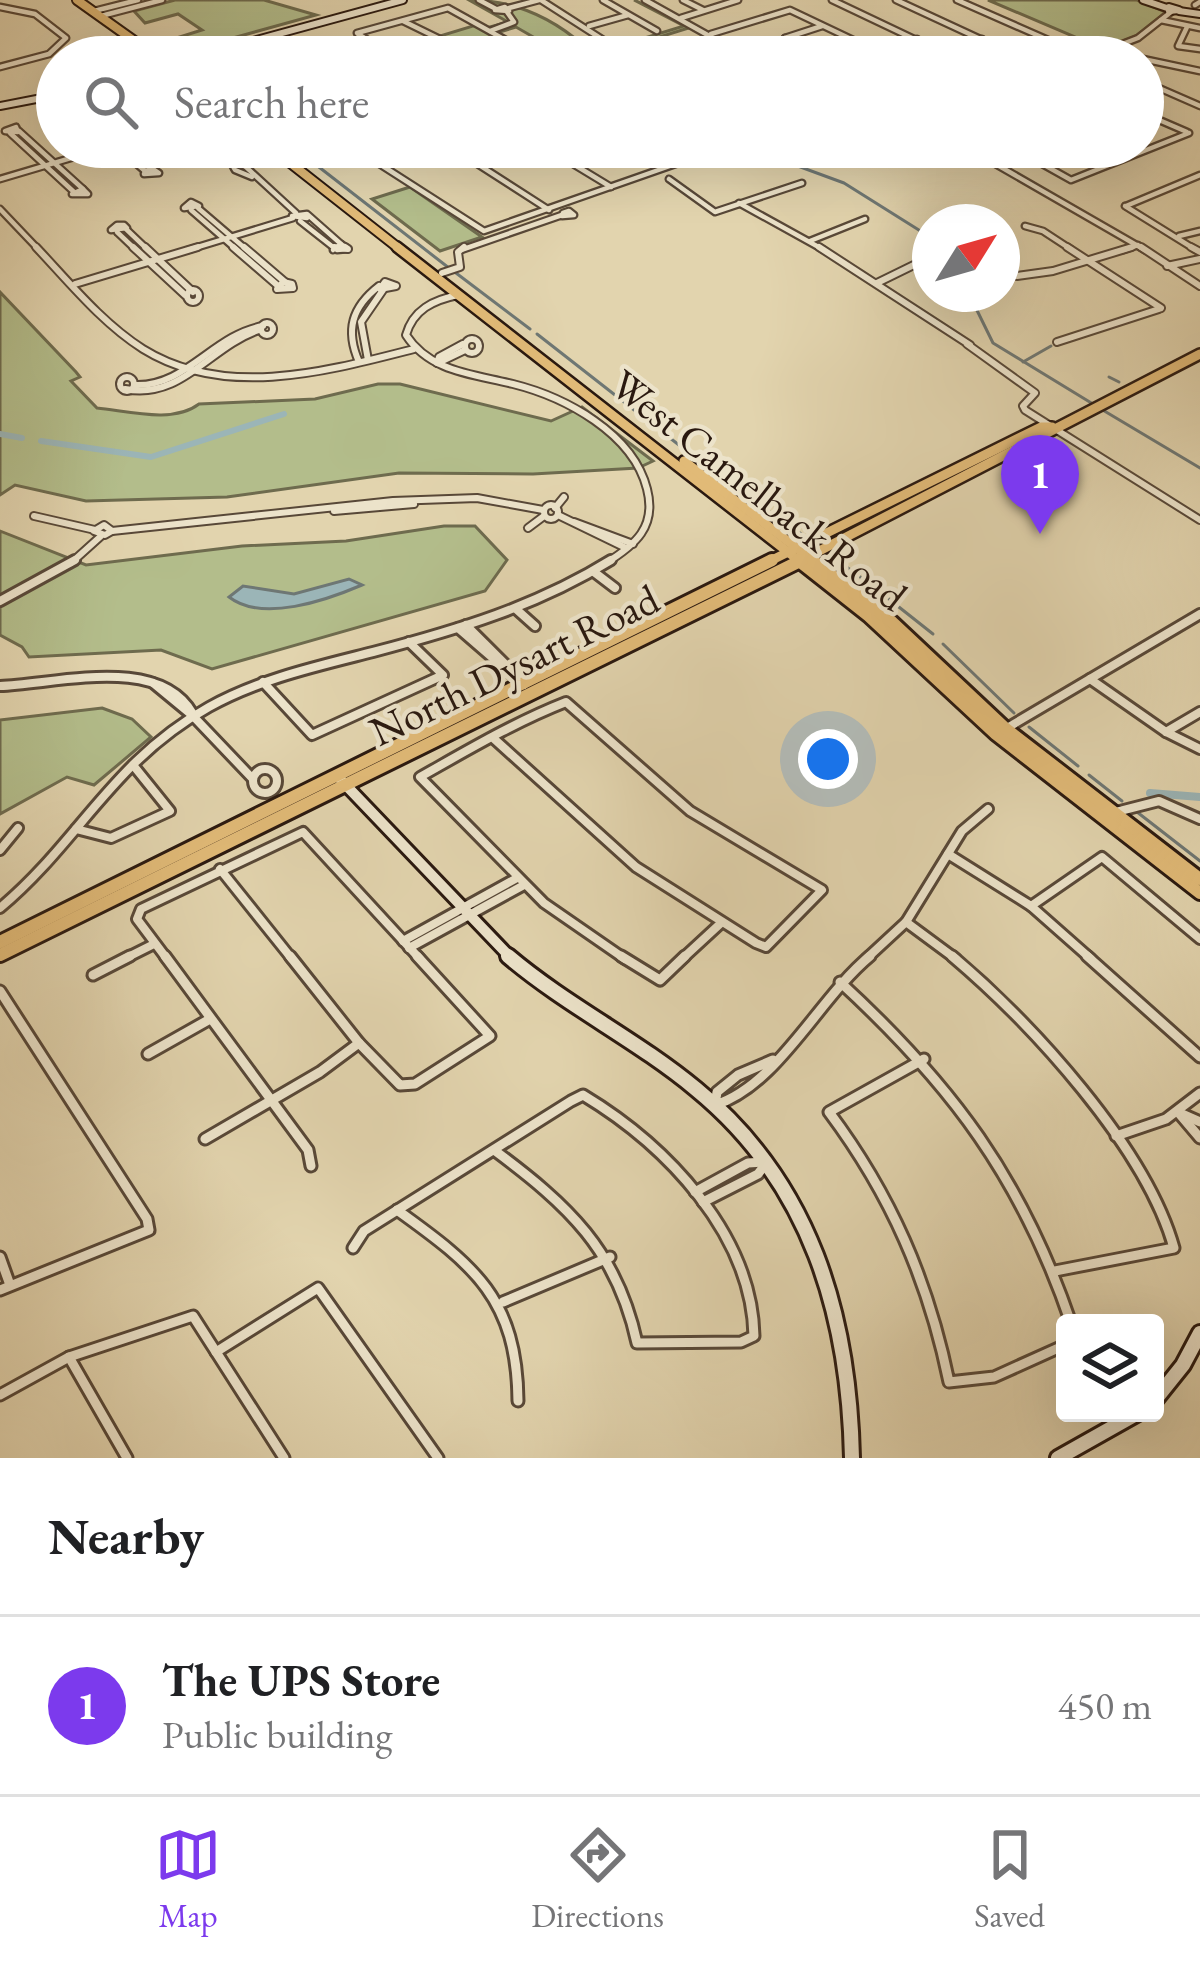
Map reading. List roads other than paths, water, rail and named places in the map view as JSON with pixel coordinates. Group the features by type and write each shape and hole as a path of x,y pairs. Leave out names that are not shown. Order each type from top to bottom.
{"main road":[{"path":"77,0 128,36"},
{"name":"West Camelback Road","path":"303,168 799,556 915,650 1001,731 1200,893"},
{"name":"West Camelback Road","path":"305,168 450,271 463,294"},
{"name":"North Dysart Road","path":"0,941 342,780 1049,433 1052,427 1200,354"},
{"name":"West Camelback Road","path":"1001,731 1119,811 1200,879"},
{"name":"North Dysart Road","path":"0,955 342,780"}],"street":[{"path":"97,14 138,0"},
{"path":"97,14 162,0"},
{"path":"271,36 403,0"},
{"path":"479,0 504,9 540,0 600,36"},
{"path":"490,0 514,22 490,31"},
{"path":"603,0 657,31"},
{"path":"645,0 714,36"},
{"path":"683,0 704,10"},
{"path":"680,18 738,0"},
{"path":"832,0 910,36"},
{"path":"896,0 975,36"},
{"path":"957,0 1040,36"},
{"path":"1143,0 1200,14"},
{"path":"0,7 35,14 65,36"},
{"path":"360,36 357,34 448,8 499,36"},
{"path":"711,34 790,10 845,36"},
{"path":"1134,36 1172,10"},
{"path":"589,26 630,14"},
{"path":"403,21 434,36"},
{"path":"1160,21 1200,28"},
{"path":"792,36 824,26"},
{"path":"1187,27 1178,46 1200,49"},
{"path":"0,67 36,58"},
{"path":"1164,63 1200,71"},
{"path":"1164,90 1200,106"},
{"path":"0,105 36,97"},
{"path":"1164,122 1189,133 1164,142"},
{"path":"7,130 36,152"},
{"path":"0,177 36,166"},
{"path":"53,168 74,196 86,195 65,179"},
{"path":"234,168 252,177 337,246"},
{"path":"388,168 484,231 666,168"},
{"path":"484,168 549,210"},
{"path":"579,168 612,188"},
{"path":"1003,168 1200,286"},
{"path":"1050,168 1071,180 1099,168"},
{"path":"1167,266 1196,257 1177,236 1125,206 1200,175"},
{"path":"669,179 715,212 802,184"},
{"path":"739,203 809,241 968,344 1035,393 1023,406 1025,410 1200,520"},
{"path":"0,209 136,344 192,368 265,376 414,349"},
{"path":"194,209 281,283"},
{"path":"450,271 458,255 562,214"},
{"path":"76,286 299,217"},
{"path":"809,241 865,219"},
{"path":"1024,226 1043,231 1161,308 1057,342"},
{"path":"121,231 189,293"},
{"path":"1177,236 1200,231"},
{"path":"1020,275 1138,245"},
{"path":"876,284 912,266"},
{"path":"359,362 349,338 359,311 381,288"},
{"path":"0,908 52,861 94,802 193,716 263,682 516,608 594,572 631,546 651,513 638,468 620,445 583,416 541,394 437,363 414,349 406,335 408,324 432,304 463,294"},
{"path":"359,311 359,337 368,359"},
{"path":"158,388 135,385 130,379 118,382 125,389 158,388 179,384 216,346 237,333 261,328"},
{"path":"349,338 359,337"},
{"path":"437,363 464,347"},
{"path":"556,512 564,497"},
{"path":"34,516 98,533 477,498 556,512 631,546"},
{"path":"528,528 543,513"},
{"path":"0,601 58,574 87,553 98,533"},
{"path":"594,572 615,589"},
{"path":"516,608 535,626"},
{"path":"1001,731 1200,614"},
{"path":"461,626 528,689"},
{"path":"263,682 312,736 443,675 407,641"},
{"path":"0,686 120,679 153,682 252,778"},
{"path":"1090,679 1166,732 1200,749"},
{"path":"492,736 602,840 722,923 766,947 822,890 690,811 566,702 492,736 420,777 521,882 576,929 660,980 722,923"},
{"path":"1166,732 1200,712"},
{"path":"76,830 111,838 170,811 133,765"},
{"path":"342,780 533,978 715,1105 767,1162 805,1220 836,1301 847,1352 852,1458"},
{"path":"1119,811 1136,802 1171,802 1200,819"},
{"path":"715,1105 733,1103 753,1087 773,1060 798,1039 839,982 906,922 970,820 988,809"},
{"path":"0,850 18,828"},
{"path":"220,869 358,1043 407,1088 490,1036 303,832 220,869 136,914 308,1150 311,1166"},
{"path":"948,854 1030,906 1200,1058"},
{"path":"1030,906 1102,857 1200,939"},
{"path":"406,945 521,882"},
{"path":"906,922 966,967 1031,1028 1116,1136 1154,1199 1174,1248 1055,1270"},
{"path":"93,975 154,944"},
{"path":"839,982 923,1059 988,1138 1030,1210 1068,1314"},
{"path":"0,991 147,1219 149,1230 5,1287 0,1257"},
{"path":"148,1054 210,1019"},
{"path":"205,1138 358,1043"},
{"path":"923,1059 829,1112 884,1188 908,1234 937,1318 949,1382 965,1384 1012,1371 1056,1349"},
{"path":"715,1105 717,1092 738,1075 773,1060"},
{"path":"1116,1136 1178,1112 1200,1093"},
{"path":"353,1248 364,1231 494,1150 583,1095 651,1143 699,1197 746,1283 754,1336 741,1342 637,1343 627,1298 610,1257 566,1205 494,1150"},
{"path":"1178,1112 1200,1122"},
{"path":"1178,1112 1199,1136"},
{"path":"699,1197 758,1174 767,1162"},
{"path":"398,1210 472,1268 503,1302 516,1342 518,1401"},
{"path":"503,1302 610,1257"},
{"path":"216,1352 318,1288 438,1458"},
{"path":"0,1395 69,1357 193,1316 284,1458"},
{"path":"1164,1389 1200,1333"},
{"path":"69,1357 128,1458"},
{"path":"1063,1458 1123,1422"}],"water":[{"path":"349,579 362,585 276,609 243,605 229,597 243,586 294,594"}],"waterway":[{"path":"320,168 449,268"},
{"path":"803,168 844,183 912,226"},
{"path":"456,273 530,329"},
{"path":"978,312 993,343 1024,362"},
{"path":"537,334 693,456"},
{"path":"1024,362 1051,346"},
{"path":"1024,362 1093,404"},
{"path":"1109,377 1119,382"},
{"path":"1101,409 1200,468"},
{"path":"41,441 151,457 284,414"},
{"path":"0,434 22,438"},
{"path":"700,461 743,493"},
{"path":"754,501 807,538"},
{"path":"830,555 874,587"},
{"path":"885,596 933,634"},
{"path":"943,644 1014,713"},
{"path":"1029,727 1078,766"},
{"path":"1089,775 1122,801"},
{"path":"1150,793 1200,797"},
{"path":"1137,812 1200,861"}],"place":[{"name":"The UPS Store","path":"1040,534"}]}
